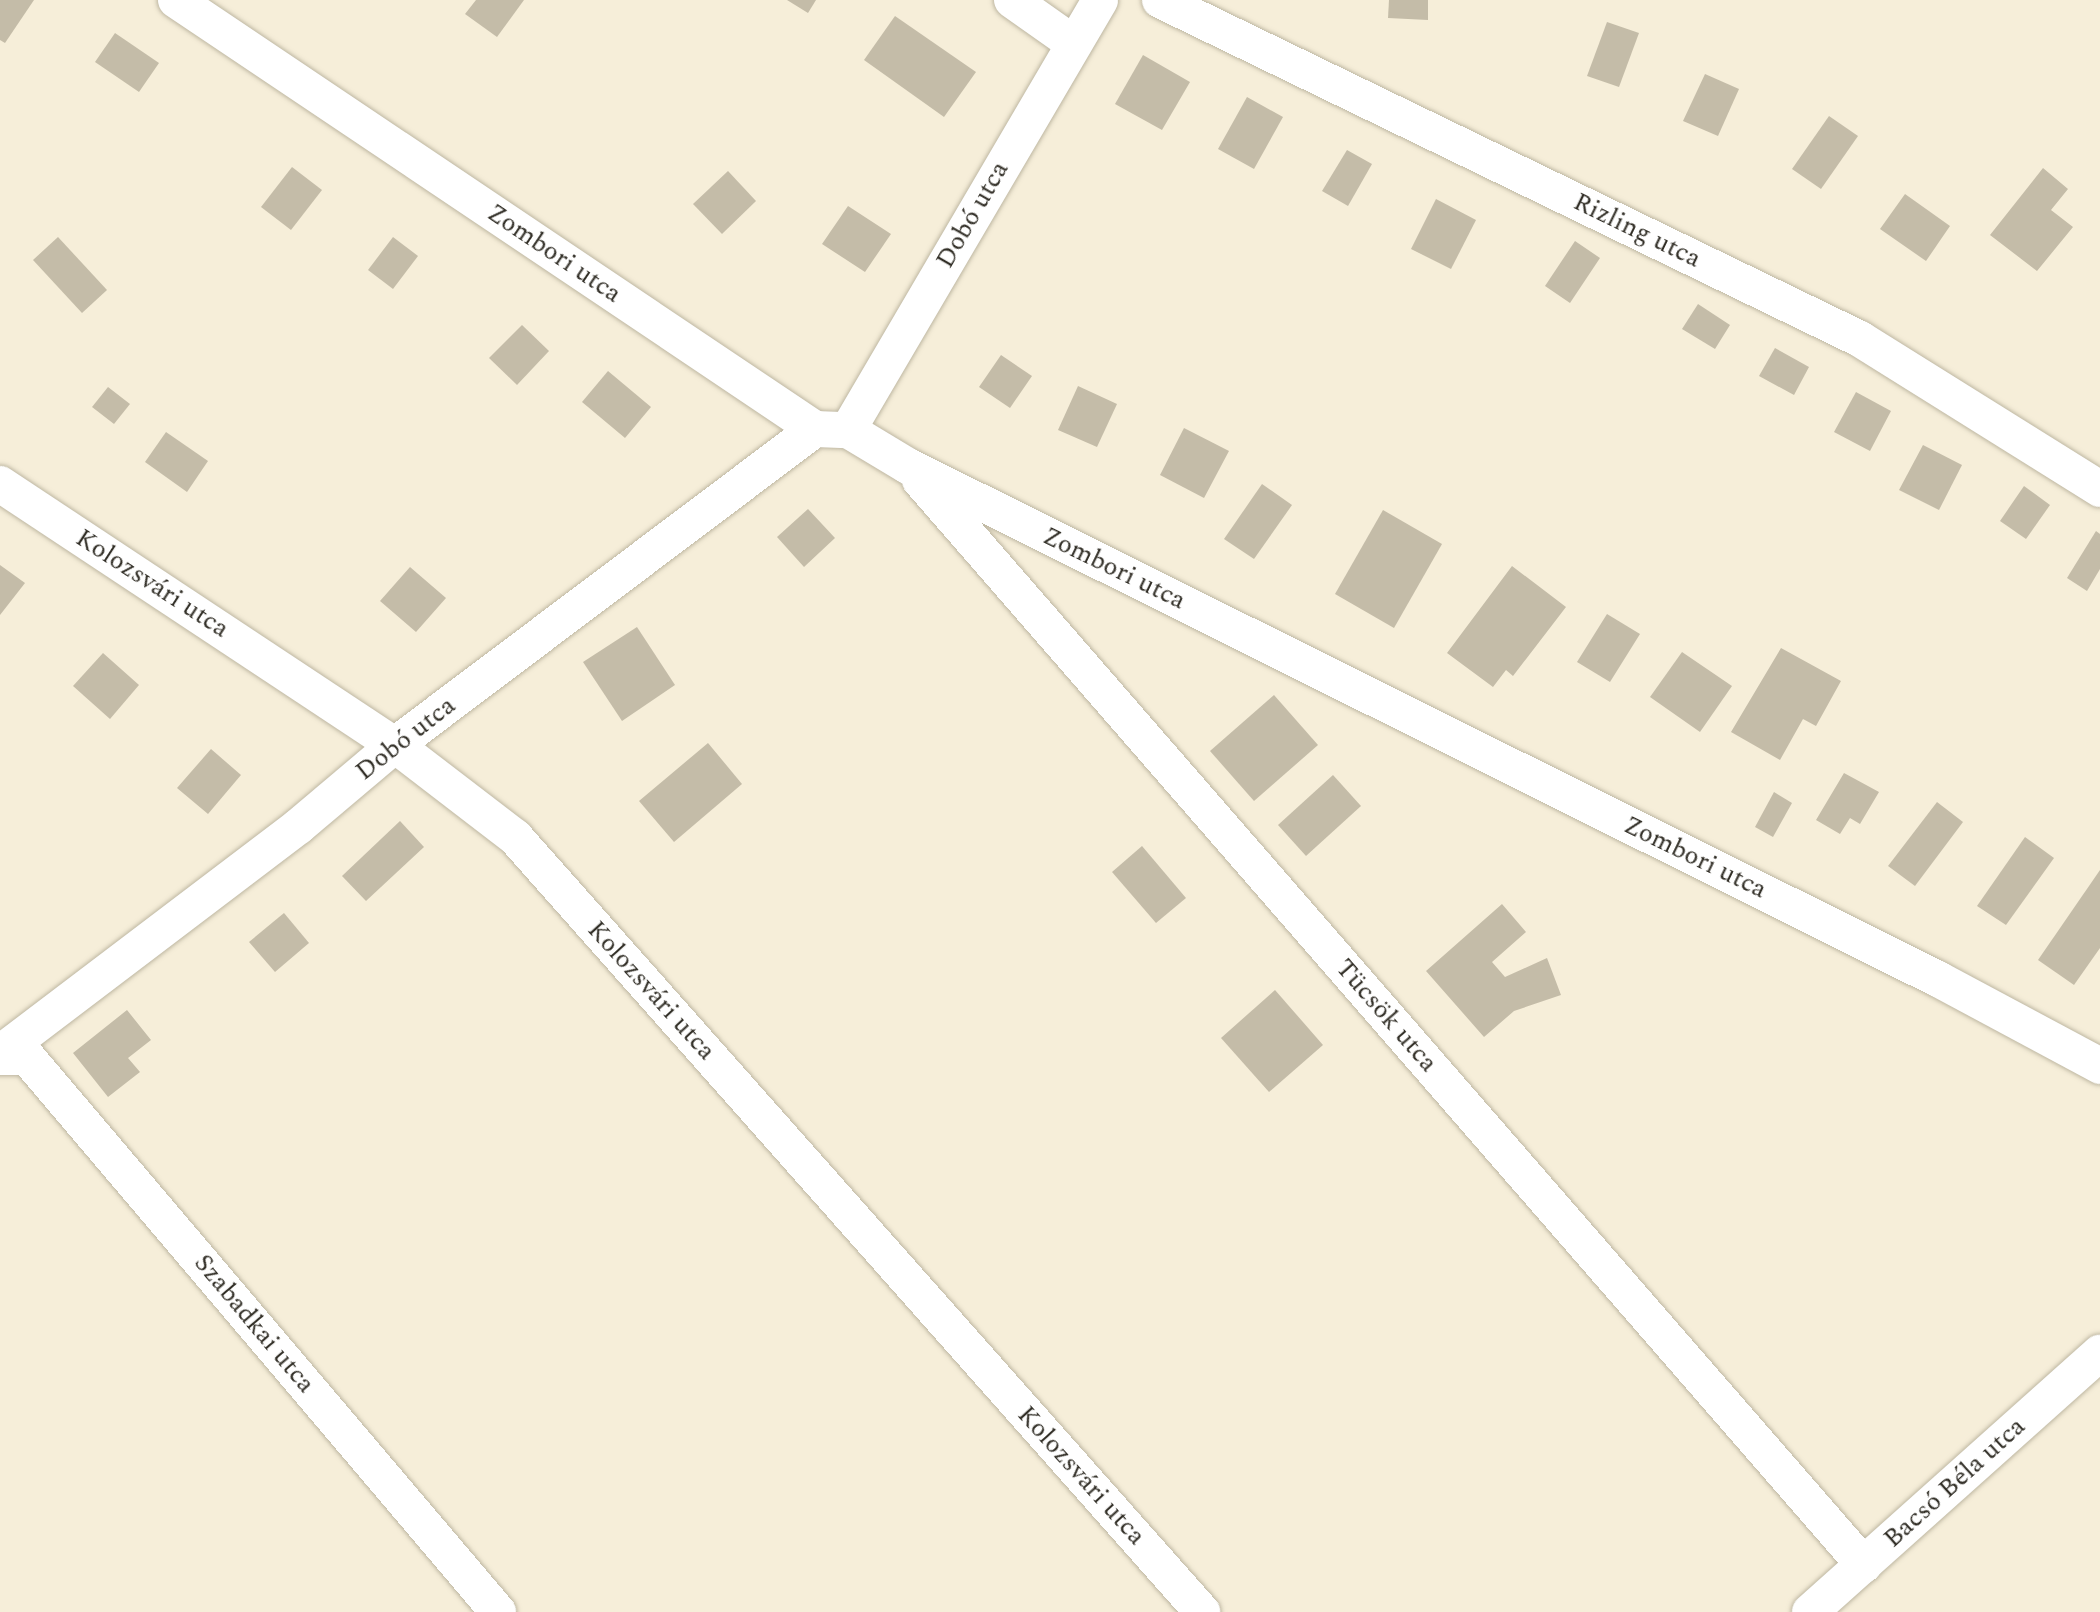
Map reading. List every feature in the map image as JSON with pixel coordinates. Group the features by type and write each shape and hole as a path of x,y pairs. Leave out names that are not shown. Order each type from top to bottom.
{"street":[{"name":"Zombori utca","path":"176,0 831,429 1938,979 2100,1066"},
{"path":"1012,0 1073,43"},
{"name":"Dobó utca","path":"0,1055 299,826 395,745 831,429 1100,0"},
{"name":"Rizling utca","path":"1160,0 1860,339 2100,489"},
{"name":"Tücsök utca","path":"908,466 1864,1565"},
{"name":"Kolozsvári utca","path":"0,484 395,745 515,837 1202,1612"},
{"name":"Szabadkai utca","path":"0,1055 27,1057 498,1612"},
{"name":"Bacsó Béla utca","path":"1810,1612 2100,1353"}],"building":[{"path":"0,0 34,0 5,43 0,40"},
{"path":"476,0 524,0 497,37 465,14"},
{"path":"787,0 816,0 808,13"},
{"path":"1389,0 1428,0 1428,20 1388,18"},
{"path":"895,16 976,72 944,117 864,60"},
{"path":"1607,22 1639,33 1619,87 1587,76"},
{"path":"115,33 159,63 139,92 95,62"},
{"path":"1143,55 1190,82 1162,130 1115,104"},
{"path":"1705,74 1739,89 1718,136 1683,121"},
{"path":"1247,97 1283,117 1254,169 1218,149"},
{"path":"1829,116 1858,136 1821,189 1792,169"},
{"path":"1347,150 1372,164 1348,206 1322,191"},
{"path":"292,167 322,190 291,230 261,207"},
{"path":"2043,168 2068,189 2051,210 2073,227 2037,271 1990,235"},
{"path":"728,171 756,201 722,234 693,204"},
{"path":"1905,194 1950,226 1926,261 1880,229"},
{"path":"1436,199 1476,220 1451,269 1411,249"},
{"path":"848,206 891,234 865,272 822,244"},
{"path":"58,237 107,290 82,313 33,260"},
{"path":"393,237 418,256 393,289 368,270"},
{"path":"1575,241 1600,258 1570,303 1545,286"},
{"path":"1698,304 1730,325 1715,349 1682,329"},
{"path":"522,325 549,351 517,385 489,358"},
{"path":"1775,348 1809,367 1794,395 1759,376"},
{"path":"1001,355 1032,376 1010,408 979,387"},
{"path":"608,371 651,407 625,438 582,402"},
{"path":"1078,386 1117,404 1097,447 1058,430"},
{"path":"108,387 130,404 114,424 92,407"},
{"path":"1856,392 1891,411 1870,451 1834,432"},
{"path":"1184,428 1229,451 1204,498 1160,475"},
{"path":"166,432 208,461 187,492 145,462"},
{"path":"1923,445 1962,465 1939,510 1899,490"},
{"path":"1262,484 1292,505 1254,559 1224,539"},
{"path":"2024,486 2050,505 2026,539 2000,521"},
{"path":"808,509 835,538 804,567 777,537"},
{"path":"1383,510 1442,544 1394,628 1335,594"},
{"path":"2096,531 2100,534 2100,569 2087,591 2067,578"},
{"path":"0,565 25,583 0,615"},
{"path":"1512,566 1566,607 1513,676 1506,670 1493,687 1447,653"},
{"path":"410,567 446,598 416,632 380,601"},
{"path":"1607,614 1640,634 1610,682 1577,662"},
{"path":"637,627 675,685 622,721 583,662"},
{"path":"1781,648 1841,681 1816,726 1803,719 1780,760 1731,732"},
{"path":"1682,652 1732,686 1700,732 1650,697"},
{"path":"103,653 139,685 110,719 73,686"},
{"path":"1274,695 1318,745 1254,801 1210,751"},
{"path":"708,743 742,784 674,842 639,801"},
{"path":"211,749 241,775 208,814 177,788"},
{"path":"1844,773 1879,792 1860,824 1850,818 1840,834 1816,820"},
{"path":"1333,775 1361,806 1306,856 1278,825"},
{"path":"1774,792 1792,803 1773,837 1755,827"},
{"path":"1937,802 1963,822 1915,886 1888,866"},
{"path":"400,821 424,847 366,901 342,876"},
{"path":"2025,837 2054,858 2006,925 1977,906"},
{"path":"1142,846 1186,898 1156,923 1112,872"},
{"path":"2100,870 2100,948 2074,985 2038,960"},
{"path":"1502,904 1526,932 1492,962 1505,977 1547,958 1561,995 1514,1011 1484,1037 1426,971"},
{"path":"284,913 309,943 275,972 249,942"},
{"path":"1275,990 1323,1045 1269,1092 1221,1038"},
{"path":"127,1010 151,1040 128,1058 140,1072 108,1097 73,1053"}]}
